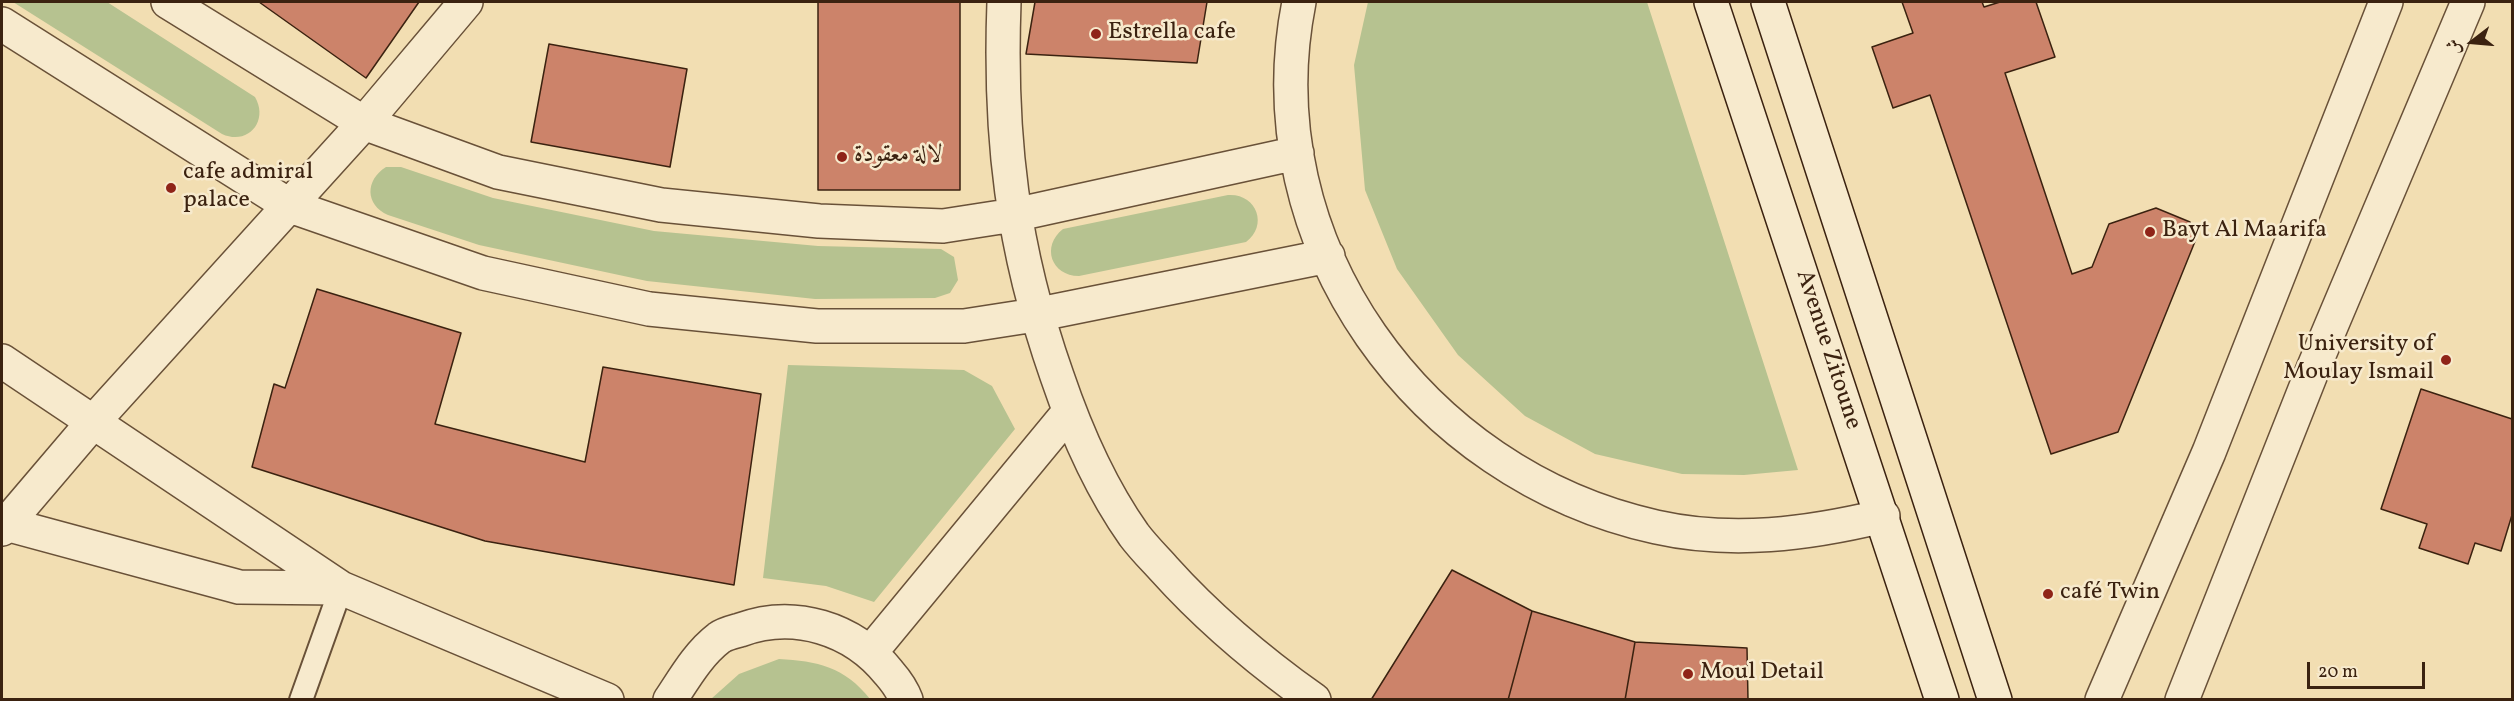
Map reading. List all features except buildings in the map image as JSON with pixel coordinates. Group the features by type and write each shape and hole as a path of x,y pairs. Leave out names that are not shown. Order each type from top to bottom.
{"street":[{"path":"168,2 364,123 498,172 661,205 819,221 943,226 1014,215 1298,153"},
{"path":"340,588 239,587 3,525 364,123 466,2"},
{"path":"1004,2 1005,156 1014,215 1035,315 1069,412 1111,499 1135,537 1218,626 1314,699"},
{"path":"1299,2 1292,61 1292,107 1305,192 1328,256 1352,308 1403,380 1434,412 1469,441 1544,489 1599,512 1657,527 1715,535 1774,536 1833,528 1883,516"},
{"name":"Avenue Zitoune","path":"1711,2 1942,699"},
{"path":"1768,2 1995,699"},
{"path":"2102,699 2209,452 2386,2"},
{"path":"2182,699 2309,380 2469,2"},
{"path":"2,24 290,206 483,273 649,309 817,326 964,326 1035,315 1328,256"},
{"path":"2,361 340,588 607,699"},
{"path":"870,653 1069,412"},
{"path":"670,699 697,660 720,637 759,623 801,622 841,633 870,653 903,690 906,699"}],"lane":[{"path":"301,699 340,588"}],"green space":[{"path":"13,2 107,2 255,97 259,106 258,122 248,134 240,137 222,134"},
{"path":"1368,2 1647,2 1798,470 1744,475 1682,474 1595,454 1525,416 1458,355 1397,269 1365,190 1354,65"},
{"path":"386,167 401,167 493,198 654,231 818,246 941,249 954,257 958,280 950,293 935,298 815,299 647,281 479,245 388,215 375,205 370,192 374,179"},
{"path":"1228,195 1246,199 1256,211 1257,227 1246,242 1079,276 1069,275 1062,271 1052,259 1052,244 1063,229"},
{"path":"788,365 964,370 992,386 1015,429 874,602 826,586 763,578"},
{"path":"779,659 818,664 829,668 851,680 870,699 711,699 739,674"}],"place":[{"name":"Estrella cafe","path":"1096,34"},
{"name":"لالة معقودة","path":"842,157"},
{"name":"cafe admiral palace","path":"171,188"},
{"name":"Bayt Al Maarifa","path":"2150,232"},
{"name":"University of Moulay Ismail","path":"2446,360"},
{"name":"café Twin","path":"2048,594"},
{"name":"Moul Detail","path":"1688,674"}]}
